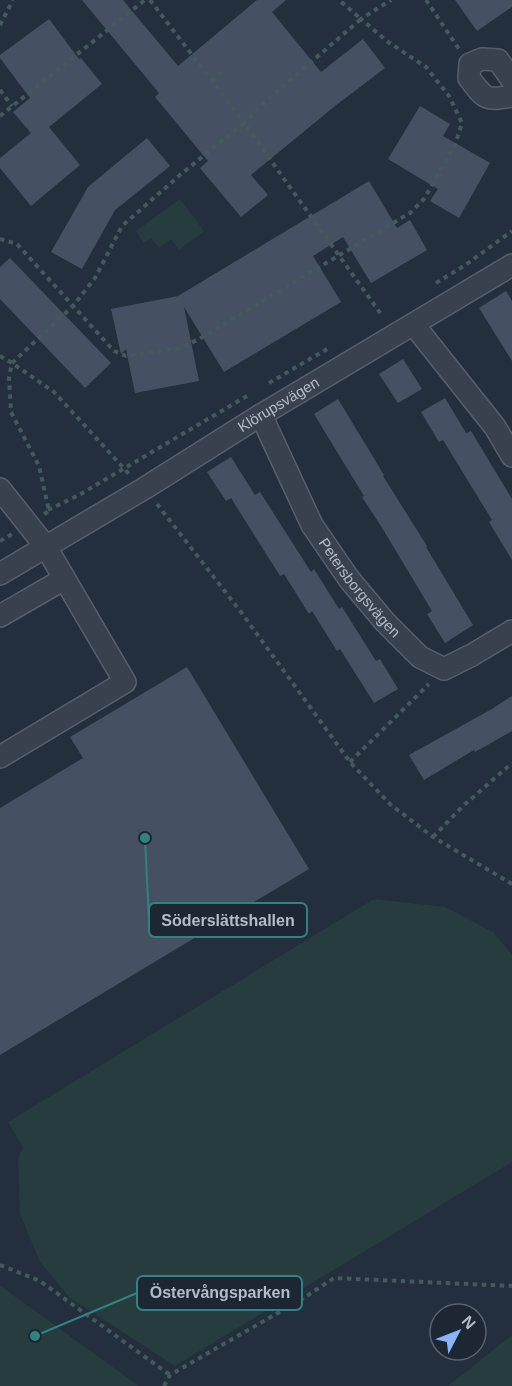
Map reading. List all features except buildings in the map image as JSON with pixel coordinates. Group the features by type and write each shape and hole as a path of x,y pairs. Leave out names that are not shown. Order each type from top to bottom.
{"street":[{"path":"512,80 498,60 482,59 470,64 469,78 482,95 496,99 512,96"},
{"name":"Klörupsvägen","path":"0,574 512,265"},
{"path":"414,325 495,427 512,456"},
{"name":"Petersborgsvägen","path":"261,415 312,525 349,579 385,622 420,657 444,669"},
{"path":"0,489 46,547 125,682 0,757"},
{"path":"0,616 64,579"},
{"path":"444,669 512,631"}],"path":[{"path":"0,25 13,0"},
{"path":"0,116 145,0"},
{"path":"150,0 244,123 383,317 392,311"},
{"path":"0,239 17,244 114,351 126,356 180,348 199,339 410,213 424,199 455,145 462,123 449,96 426,67 388,42 339,0"},
{"path":"49,511 39,466 11,412 9,377 12,363 73,306 95,278 122,226 362,19 391,0"},
{"path":"426,0 470,64"},
{"path":"212,81 224,70"},
{"path":"0,90 12,106"},
{"path":"428,288 464,266 512,231"},
{"path":"267,384 334,344"},
{"path":"0,356 54,392 123,469 145,488 241,612 350,762 391,805 433,837 512,884"},
{"path":"0,541 248,396"},
{"path":"350,762 444,669"},
{"path":"433,837 462,807 512,763"},
{"path":"0,1265 39,1281 170,1375"},
{"path":"164,1386 170,1375 334,1278 512,1286"}],"green space":[{"path":"180,199 204,231 179,250 171,239 159,248 151,238 144,243 136,231"},
{"path":"374,899 445,907 493,932 512,955 512,1162 175,1366 69,1297 40,1262 20,1214 18,1159 23,1147 8,1122"},
{"path":"0,1287 2,1287 139,1386 0,1386"},
{"path":"512,1335 512,1386 448,1386 478,1362 488,1362 488,1354"}],"place":[{"name":"Söderslättshallen","path":"145,838"},
{"name":"Östervångsparken","path":"35,1336"}]}
